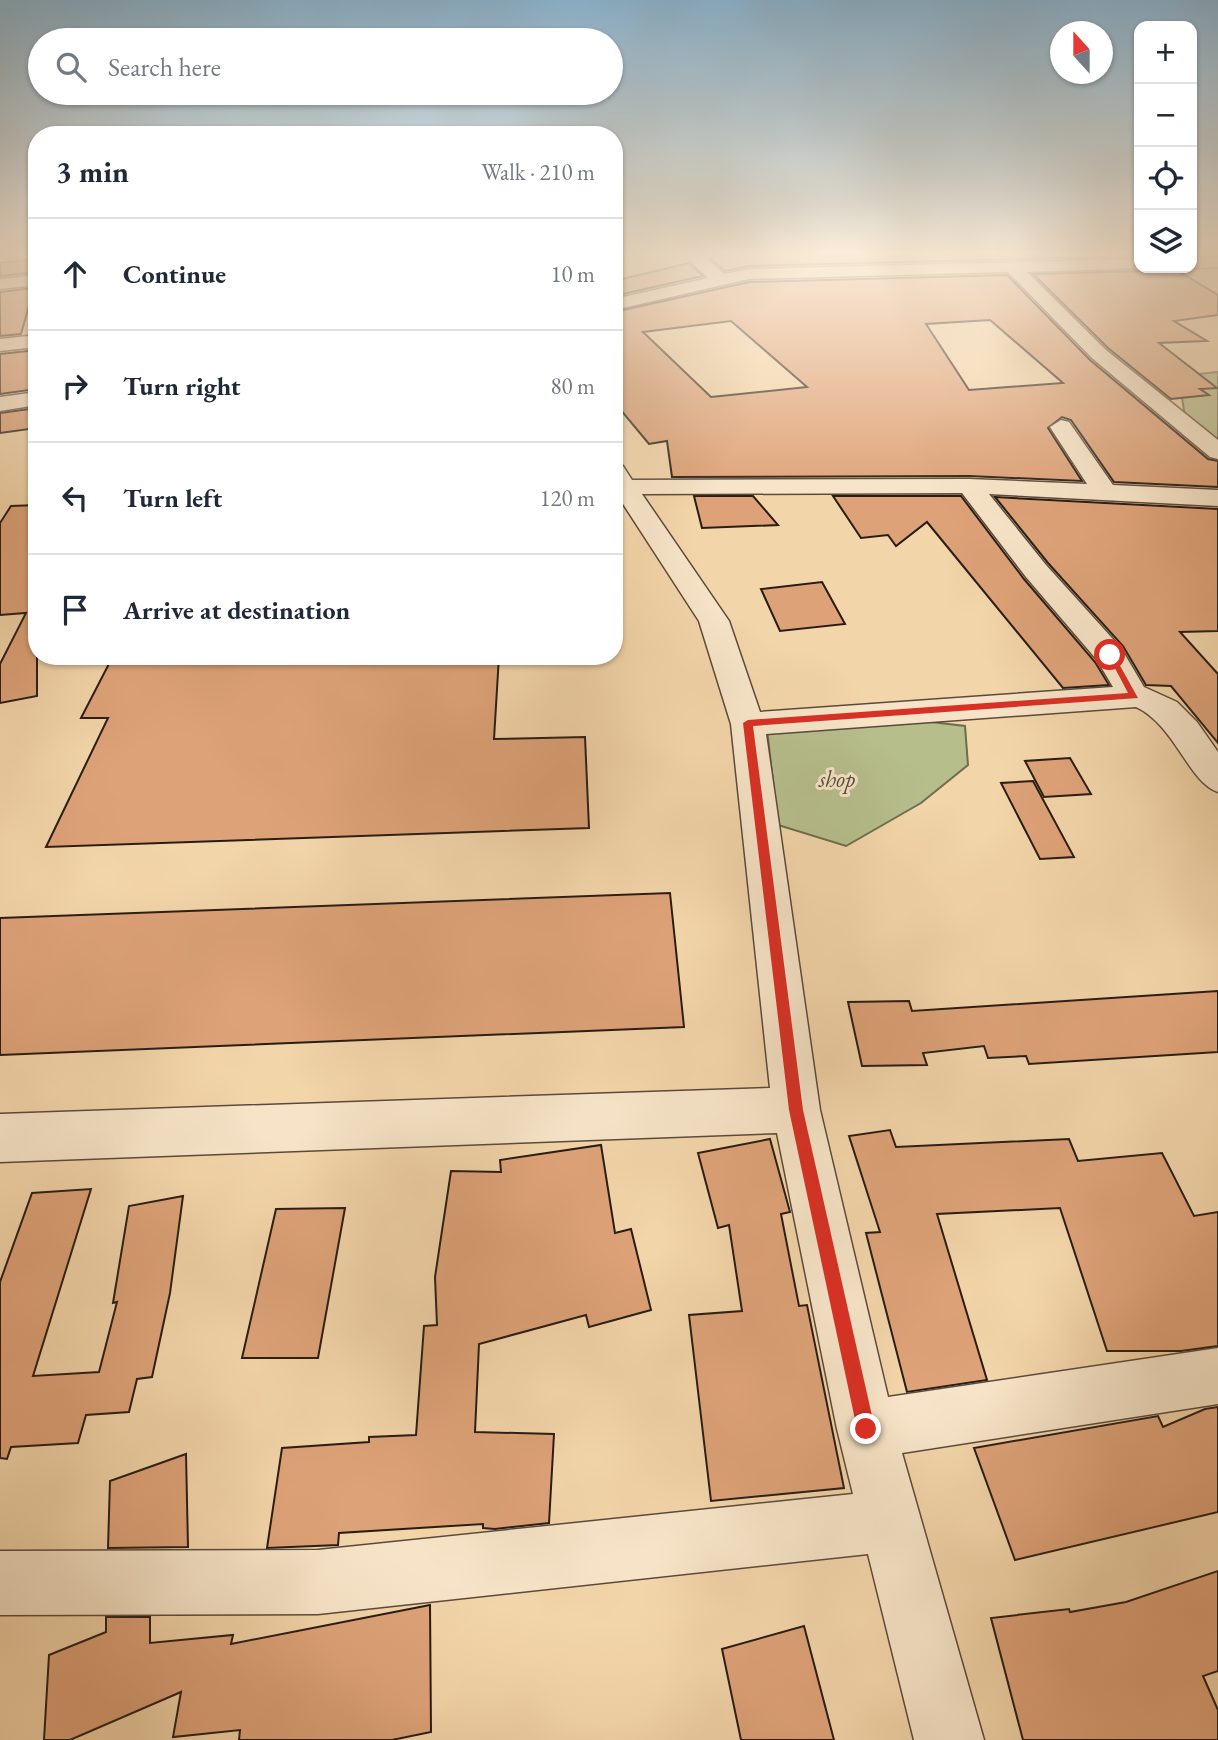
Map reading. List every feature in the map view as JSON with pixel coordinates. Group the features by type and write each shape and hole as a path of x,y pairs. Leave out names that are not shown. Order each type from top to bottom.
{"street":[{"path":"1078,333 1099,354 1218,452"},
{"path":"0,345 28,342"},
{"path":"0,404 28,399"},
{"path":"1061,426 1106,494"},
{"path":"969,486 1036,571 1110,655 1134,696"},
{"path":"624,496 969,486 1218,498"},
{"path":"624,496 714,621 748,723 796,1110 866,1429 949,1740"},
{"path":"748,723 1134,696 1156,701 1174,715 1218,779"},
{"path":"0,1138 796,1110"},
{"path":"866,1429 1218,1376"},
{"path":"0,1583 318,1582 891,1521"}],"green space":[{"path":"1218,372 1218,447 1185,418 1179,376"},
{"name":"shop","path":"872,715 965,726 968,765 921,803 846,846 778,825 766,721"}],"building":[{"path":"0,333 21,333 21,334 0,336"},
{"path":"623,333 644,333 711,397 807,387 745,333 932,333 969,390 1063,383 1005,333 1064,333 1090,360 1208,459 1218,461 1218,487 1114,482 1071,420 1062,417 1048,428 1082,481 969,476 672,477 667,441 649,444 623,413"},
{"path":"1093,333 1194,333 1207,341 1159,343 1217,388 1200,389 1209,395 1171,399"},
{"path":"28,351 28,390 0,394 0,354"},
{"path":"28,409 28,429 0,433 0,413"},
{"path":"694,496 753,496 778,525 702,528"},
{"path":"833,496 961,496 1024,579 1095,662 1109,685 1063,688 927,522 896,546 888,535 861,538"},
{"path":"995,497 1218,509 1218,631 1180,632 1218,674 1218,743 1171,686 1146,685 1123,646 1048,563"},
{"path":"28,505 28,665 37,665 37,696 0,703 0,664 26,613 0,615 0,523 11,506"},
{"path":"822,582 845,624 780,631 761,589"},
{"path":"108,665 498,665 494,739 585,737 589,828 46,847 108,718 81,718"},
{"path":"1070,758 1091,794 1044,797 1025,761"},
{"path":"1033,781 1074,857 1040,859 1001,783"},
{"path":"670,893 684,1027 0,1055 0,918"},
{"path":"1218,991 1218,1052 1029,1064 1026,1056 988,1058 984,1046 923,1053 927,1065 862,1066 848,1002 909,1001 912,1011"},
{"path":"890,1130 896,1147 1069,1139 1078,1161 1162,1153 1194,1216 1218,1212 1218,1346 1181,1351 1107,1351 1060,1208 937,1214 987,1380 907,1392 866,1233 880,1232 849,1136"},
{"path":"770,1139 790,1212 781,1214 799,1306 807,1305 844,1488 711,1501 689,1315 742,1311 729,1225 718,1228 698,1153"},
{"path":"601,1145 615,1233 631,1229 651,1310 589,1327 586,1315 479,1344 475,1432 554,1434 549,1523 495,1529 483,1528 483,1524 339,1533 338,1545 267,1548 282,1448 369,1442 369,1437 416,1435 424,1326 437,1325 435,1277 451,1171 501,1172 500,1160"},
{"path":"91,1189 33,1376 99,1372 117,1302 113,1303 129,1206 183,1196 170,1293 152,1377 137,1379 129,1412 86,1415 78,1443 11,1447 7,1459 0,1458 0,1282 32,1193"},
{"path":"345,1208 318,1358 242,1358 276,1209"},
{"path":"1218,1407 1218,1512 1015,1560 974,1448 1158,1416 1163,1427 1205,1409"},
{"path":"186,1454 188,1547 108,1548 110,1481"},
{"path":"1218,1571 1218,1671 1203,1676 1218,1710 1218,1740 1023,1740 991,1618 1069,1609 1070,1612 1126,1602"},
{"path":"430,1605 431,1732 392,1740 239,1740 240,1730 173,1737 181,1692 70,1740 44,1740 49,1655 106,1632 106,1617 150,1617 150,1643 233,1635 231,1644"},
{"path":"804,1626 834,1740 741,1740 722,1649"}],"route":[{"path":"866,1429 796,1110 748,723 1134,696 1110,655"}]}
